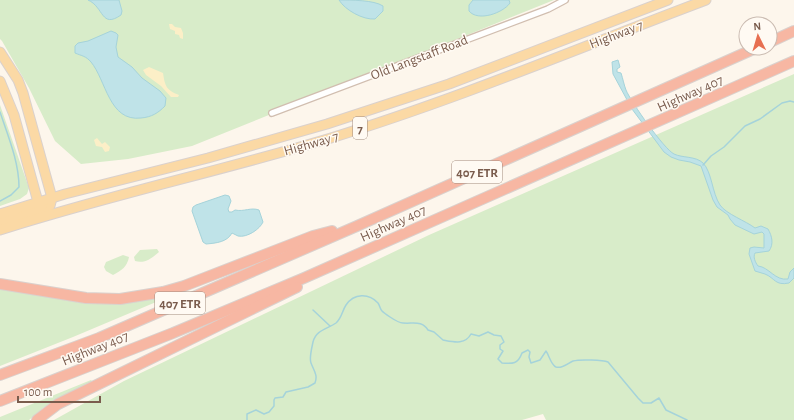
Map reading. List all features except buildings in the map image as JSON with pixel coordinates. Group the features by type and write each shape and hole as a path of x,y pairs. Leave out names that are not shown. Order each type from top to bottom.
{"highway":[{"path":"778,38 794,31"},
{"name":"Highway 407","path":"0,375 99,338 357,226 738,56"},
{"name":"Highway 407","path":"0,401 172,332 344,260 794,61"},
{"path":"0,284 86,298 120,299 163,292 184,286 312,236 357,226"},
{"path":"37,420 58,404 162,352 282,295 344,260"}],"main road":[{"name":"Highway 7","path":"52,198 208,158 334,122 449,84 668,0"},
{"name":"Highway 7","path":"0,214 44,208 177,181 331,137 456,95 706,0"},
{"path":"0,52 18,80 52,198 50,206 0,222"},
{"path":"0,81 14,115 44,208"},
{"name":"Highway 7","path":"0,230 44,208"}],"street":[{"name":"Old Langstaff Road","path":"272,113 548,9 565,0"}],"green space":[{"path":"0,0 554,0 192,146 128,159 81,164 55,141 29,88 0,39"},
{"path":"794,74 794,420 546,420 543,414 522,420 54,420 124,381 429,235"},
{"path":"0,105 29,188 27,194 20,199 0,206"},
{"path":"157,249 159,252 148,260 142,262 135,261 134,257 140,250"},
{"path":"123,255 129,257 124,268 113,275 106,271 104,267 106,262"},
{"path":"0,289 88,304 133,302 187,289 0,366"},
{"path":"91,380 93,382 43,408 29,420 0,420 0,417"}],"sand":[{"path":"169,24 181,28 183,39 180,38 179,35 175,34 175,31 170,29"},
{"path":"149,67 163,73 167,87 179,95 178,97 171,97 161,86 146,75 143,70"},
{"path":"97,138 102,144 105,142 110,147 109,151 105,152 102,147 96,146 94,140"}],"water":[{"path":"88,0 119,0 122,11 121,15 110,20 106,18 93,3"},
{"path":"339,0 362,1 379,4 383,6 383,11 375,19 365,18 350,11"},
{"path":"473,0 509,0 510,3 507,7 496,13 478,16 469,11 469,5"},
{"path":"111,31 118,35 116,47 118,57 132,67 142,78 160,91 166,98 165,106 160,111 148,117 141,118 130,117 122,113 115,107 91,62 86,57 75,53 75,46 78,43 88,41"},
{"path":"618,60 620,67 617,69 617,72 621,73 629,96 648,125 663,144 674,154 697,159 703,163 708,172 717,200 723,208 755,228 761,226 768,229 771,234 772,246 769,251 755,253 755,261 758,266 783,279 788,279 790,272 794,268 794,278 789,283 778,283 765,274 755,271 749,254 750,248 764,248 764,234 762,232 754,234 735,225 728,215 717,207 701,166 671,157 664,152 632,109 613,74 612,62"},
{"path":"225,195 229,196 231,201 228,209 229,212 235,210 259,210 263,222 256,230 245,236 238,236 232,233 224,240 206,244 203,242 192,211 193,207"}],"waterway":[{"path":"703,165 745,126 760,119 782,103 790,101 794,102"},
{"path":"0,112 10,140 19,178 19,187 11,195 0,201"},
{"path":"247,420 247,414 256,410 264,414 269,412 274,406 275,398 283,397 286,392 308,387 315,383 316,375 310,358 314,338 319,332 336,323 341,317 349,301 357,296 370,297 378,303 382,311 395,320 402,323 417,323 423,325 443,340 459,342 466,340 471,334 479,336 488,332 501,336 504,342 500,345 500,349 503,351 498,359 502,363 515,362 519,359 522,353 528,350 530,352 529,357 531,363 540,360 546,351 556,367 563,367 576,360 608,362 643,403 651,403 659,398 666,410 687,420"},
{"path":"313,310 330,326"}]}
